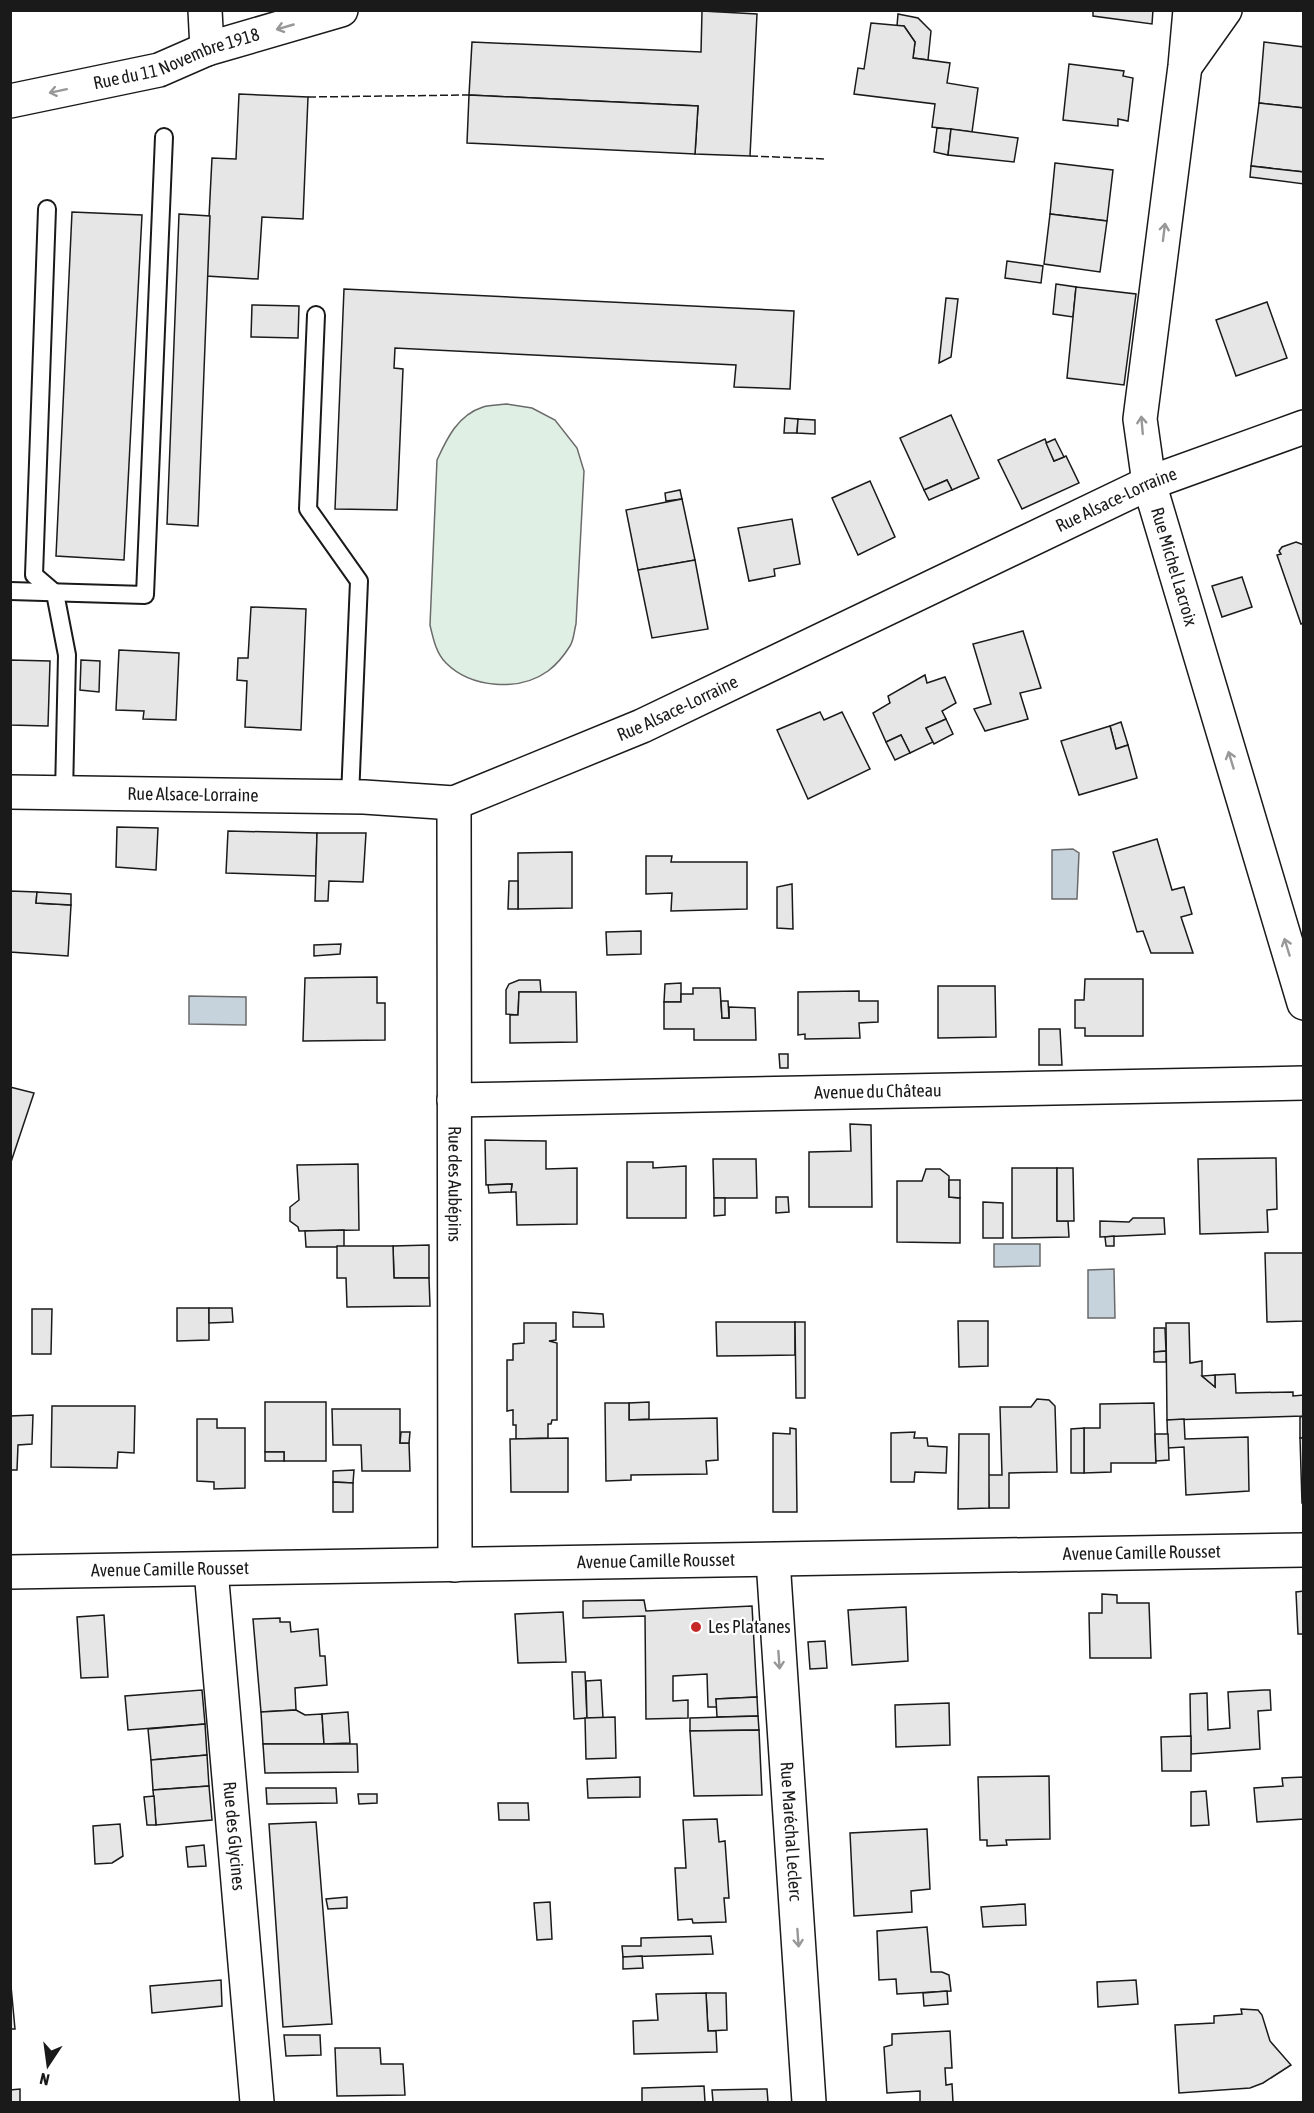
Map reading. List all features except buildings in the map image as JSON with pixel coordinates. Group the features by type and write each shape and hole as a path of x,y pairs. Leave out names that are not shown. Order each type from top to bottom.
{"street":[{"path":"205,10 207,49"},
{"name":"Rue du 11 Novembre 1918","path":"10,101 159,70 207,49 341,10"},
{"name":"Rue Michel Lacroix","path":"1190,10 1185,66 1140,419 1149,483 1304,1003"},
{"path":"1185,66 1225,10"},
{"name":"Rue Alsace-Lorraine","path":"10,792 350,797 454,803 642,726 1149,483 1304,427"},
{"name":"Rue des Aubépins","path":"454,803 455,1565"},
{"name":"Avenue du Château","path":"454,1100 1304,1083"},
{"name":"Avenue Camille Rousset","path":"10,1572 1304,1550"},
{"name":"Rue Maréchal Leclerc","path":"773,1560 809,2103"},
{"name":"Rue des Glycines","path":"212,1570 257,2103"}],"lane":[{"path":"10,591 145,595 164,137"},
{"path":"47,208 34,575 55,593 67,655 64,794"},
{"path":"316,315 308,509 359,581 350,797"}],"green space":[{"path":"507,404 532,408 555,420 577,448 584,471 576,624 571,644 554,666 536,678 510,684 496,684 468,678 446,663 437,650 430,625 437,460 449,436 460,421 483,407"}],"shaded area":[{"path":"1073,849 1079,853 1077,899 1052,899 1052,850"},
{"path":"189,996 246,997 246,1025 189,1024"},
{"path":"994,1244 1040,1244 1040,1266 994,1267"},
{"path":"1114,1269 1115,1318 1088,1318 1088,1270"}],"fence":[{"path":"308,97 469,95"},
{"path":"750,156 826,159"}],"place":[{"name":"Les Platanes","path":"696,1627"}]}
